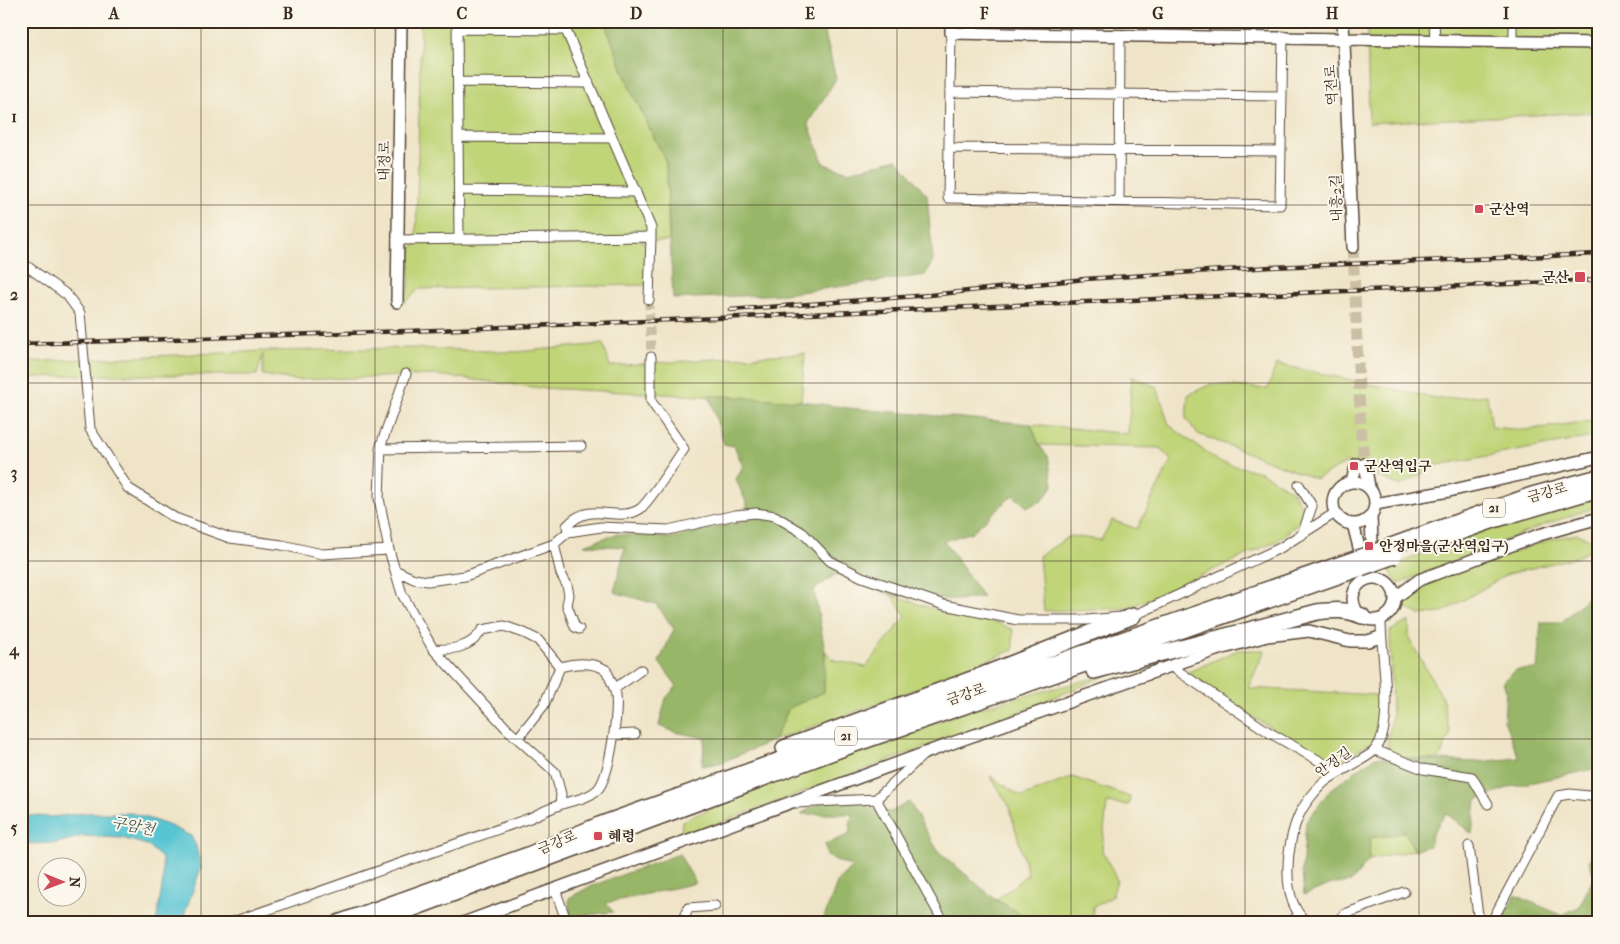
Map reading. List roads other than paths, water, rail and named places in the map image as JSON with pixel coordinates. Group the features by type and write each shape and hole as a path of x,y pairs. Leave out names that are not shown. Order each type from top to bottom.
{"highway":[{"name":"금강로","path":"374,923 570,852 788,769 1361,569 1392,551 1532,495 1599,477"},
{"name":"금강로","path":"1392,551 1599,489"},
{"name":"금강로","path":"338,923 528,855 599,824 900,717 1361,569"},
{"path":"984,700 1317,612 1352,611 1362,616"},
{"path":"599,824 640,802 1048,650 1133,616"}],"street":[{"name":"내정로","path":"398,302 397,240 401,21"},
{"name":"역전로","path":"1343,21 1350,148"},
{"path":"1434,21 1435,40"},
{"path":"1513,21 1513,42"},
{"path":"459,239 457,25 564,26 650,228 650,300"},
{"path":"1283,36 1280,204 948,198 951,27 1120,35 1283,36 1343,37 1599,43"},
{"path":"1119,202 1120,35"},
{"path":"458,82 589,83"},
{"path":"950,92 1282,96"},
{"path":"458,137 612,138"},
{"path":"949,148 1281,151"},
{"name":"내흥2길","path":"1350,148 1352,247"},
{"path":"459,190 636,192"},
{"path":"397,240 651,237"},
{"path":"21,262 67,296 80,313 90,429 128,488 175,518 230,538 282,545 322,554 389,550"},
{"path":"568,532 567,526 587,512 621,514 641,508 684,449 651,401 651,357"},
{"path":"406,374 380,449 379,498 389,550 397,571 402,594 434,649 508,730 555,772 560,786 560,805"},
{"path":"380,449 581,446"},
{"path":"1375,504 1449,491 1599,457"},
{"path":"1371,516 1360,524 1353,524 1339,519 1335,513 1333,500 1335,493 1339,487 1352,481 1361,464 1374,495 1375,504 1371,516 1372,544 1379,579"},
{"path":"1352,481 1369,486"},
{"path":"1299,485 1312,506 1301,535"},
{"path":"397,571 414,579 428,581 465,576 554,544 568,532 601,526 668,530 735,514 756,512 775,516 802,533 830,561 862,578 944,605 1018,620 1086,620 1133,616 1280,548 1335,513"},
{"path":"1394,598 1419,580 1539,535 1599,518"},
{"path":"1353,524 1358,536 1361,569 1353,597 1354,604 1362,616 1374,620 1381,618 1391,610 1394,598 1390,586 1361,569"},
{"path":"554,544 560,574 567,585 569,595 567,605 575,627 579,629"},
{"path":"1381,618 1380,637 1386,719 1375,750 1423,769 1472,776 1488,804"},
{"path":"434,649 448,650 468,645 476,641 482,630 504,626 538,640 560,667"},
{"path":"463,923 926,753 1172,668 1216,650 1267,636 1309,631 1350,641 1368,641 1380,637"},
{"path":"230,923 530,818 560,805 585,798 598,790 609,765 609,749 614,735 614,689 606,670 600,666 572,664 560,667"},
{"path":"518,738 544,705 560,667"},
{"path":"1172,668 1270,733 1339,772"},
{"path":"614,689 641,670"},
{"path":"614,735 635,734"},
{"name":"안정길","path":"1298,916 1292,901 1288,882 1290,853 1300,812 1325,782 1375,750"},
{"path":"786,804 876,799 926,753"},
{"path":"1491,923 1558,796 1570,794 1599,796"},
{"path":"876,799 944,923"},
{"path":"1469,846 1479,923"},
{"path":"556,889 567,923"},
{"path":"1338,923 1345,914 1404,892"},
{"path":"683,923 688,908 715,906"},
{"path":"1289,923 1298,916 1308,923"}],"water":[{"name":"구암천","path":"86,813 132,813 168,825 191,836 196,846 201,868 181,923 156,923 163,881 162,858 147,845 122,838 83,836 57,843 21,844 21,815 52,817"}],"tunnel":[{"path":"1353,247 1361,437 1365,464"},
{"path":"649,300 651,357"}],"railway":[{"path":"730,310 930,295 1085,279 1271,267 1599,254"},
{"path":"21,344 437,330 1599,280"}],"place":[{"name":"군산역","path":"1479,209"},
{"name":"군산","path":"1580,277"},
{"name":"군산역입구","path":"1354,466"},
{"name":"안정마을(군산역입구)","path":"1369,546"},
{"name":"혜령","path":"598,836"}]}
